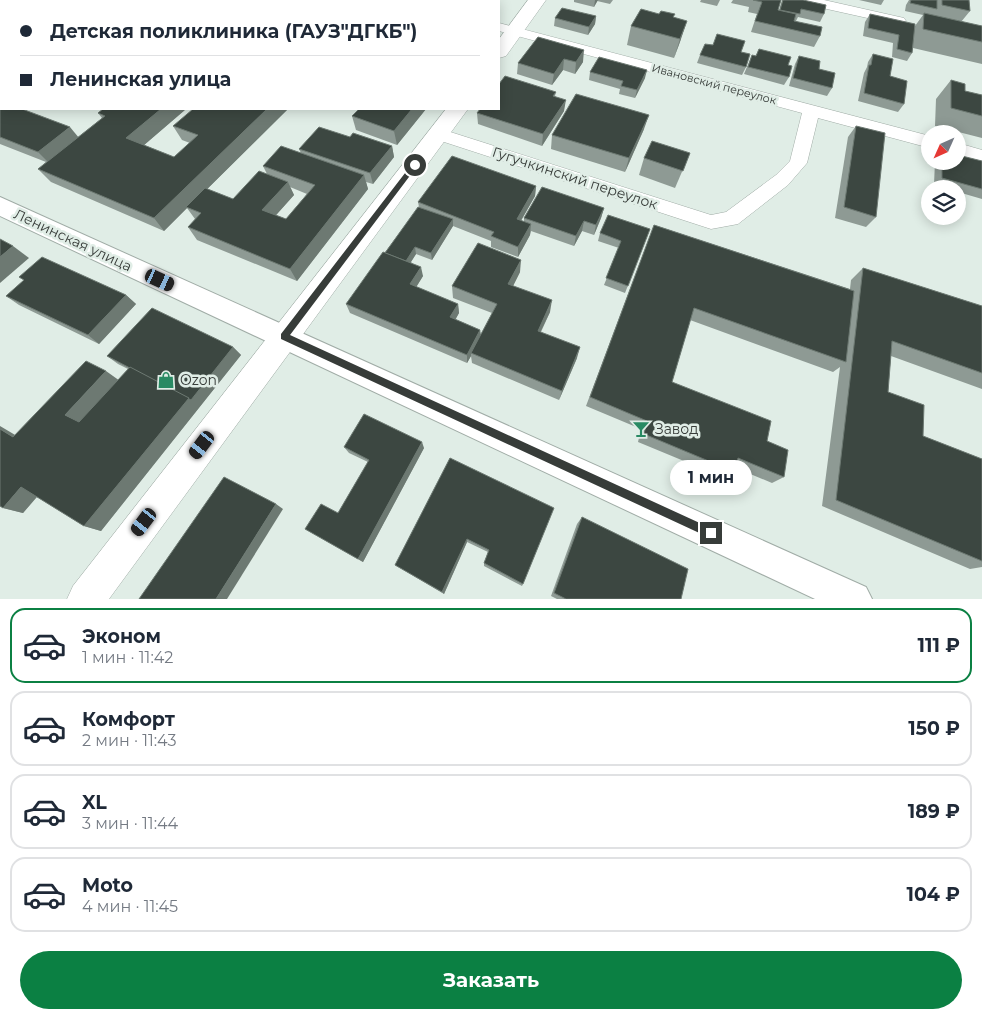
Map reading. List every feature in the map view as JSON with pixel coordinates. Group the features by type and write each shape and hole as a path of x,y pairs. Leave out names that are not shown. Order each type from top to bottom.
{"main road":[{"path":"500,49 506,29 537,0"},
{"path":"86,599 456,110"}],"street":[{"path":"805,0 917,25"},
{"name":"Ивановский переулок","path":"506,29 921,140"},
{"name":"Гугучкинский переулок","path":"438,134 711,222 731,220 782,180 798,163 811,110"},
{"path":"966,151 982,156"},
{"name":"Ленинская улица","path":"0,206 854,599"}],"building":[{"path":"753,0 781,0 778,10 796,14 794,21 822,27 820,36 755,21 762,2"},
{"path":"783,0 803,0 826,5 824,14 801,9 800,14 780,10"},
{"path":"911,0 937,0 937,9 910,3"},
{"path":"942,0 969,0 970,11 942,5"},
{"path":"562,8 596,16 589,27 555,18"},
{"path":"641,9 659,14 661,11 675,14 673,17 687,21 680,39 631,26"},
{"path":"924,13 982,26 982,42 923,29"},
{"path":"870,14 915,24 912,53 897,49 899,35 868,28"},
{"path":"717,34 745,41 741,52 750,54 746,67 700,55 705,44 713,45"},
{"path":"538,37 584,50 576,62 564,59 554,74 518,63"},
{"path":"759,49 791,57 788,65 792,66 789,77 748,67 752,55 756,56"},
{"path":"873,54 893,59 890,76 907,81 904,104 864,93"},
{"path":"799,56 820,61 819,69 835,73 832,88 793,78"},
{"path":"599,57 647,70 637,90 621,86 623,81 590,72"},
{"path":"505,76 556,92 553,96 566,100 543,134 477,113 479,110 500,110 500,83"},
{"path":"951,80 965,84 965,91 982,95 982,116 951,108"},
{"path":"576,94 649,115 629,158 552,135"},
{"path":"0,110 25,110 70,127 38,152 0,137"},
{"path":"102,110 160,110 126,138 174,157 198,135 173,126 192,110 266,110 154,218 38,169 105,116 98,113"},
{"path":"358,110 411,110 394,131 352,116"},
{"path":"856,126 885,133 876,217 844,207"},
{"path":"319,127 350,137 353,133 392,146 370,173 299,149"},
{"path":"652,141 690,153 683,171 644,158"},
{"path":"281,146 364,175 290,269 188,227 201,213 186,207 205,188 233,199 259,171 288,182 262,210 286,219 315,185 263,166"},
{"path":"452,156 536,186 517,219 531,224 518,247 491,236 494,232 418,202"},
{"path":"966,157 982,161 982,189 966,185 966,180 942,178 942,170 966,170"},
{"path":"542,187 604,208 596,225 584,221 576,236 524,218"},
{"path":"418,207 453,219 431,253 415,247 406,261 385,253"},
{"path":"608,215 650,229 628,286 606,278 621,241 600,233"},
{"path":"654,225 854,291 846,362 694,308 672,382 771,421 767,441 788,450 784,477 738,458 735,472 644,434 647,421 590,397"},
{"path":"0,239 13,246 0,257"},
{"path":"478,243 521,260 508,284 552,300 538,331 580,347 562,391 471,353 497,304 452,286"},
{"path":"383,252 421,267 410,284 458,304 450,317 480,330 467,355 346,304"},
{"path":"42,257 126,295 88,335 6,296 24,280 19,277"},
{"path":"863,268 982,306 982,373 892,341 888,392 924,405 923,436 982,459 982,561 836,500"},
{"path":"152,308 233,347 191,400 107,356"},
{"path":"86,361 106,371 65,415 79,422 130,367 189,398 84,526 21,487 3,508 0,506 0,429 13,437"},
{"path":"364,414 422,442 358,559 305,529 321,504 338,513 369,460 344,447"},
{"path":"450,458 554,508 523,584 484,563 489,550 467,539 442,592 395,565"},
{"path":"224,477 276,504 216,599 139,599"},
{"path":"582,517 688,569 681,599 566,599 554,593"}],"place":[{"name":"Ozon","path":"166,380"},
{"name":"Завод","path":"641,429"}],"route":[{"path":"415,165 284,336 711,533"}]}
